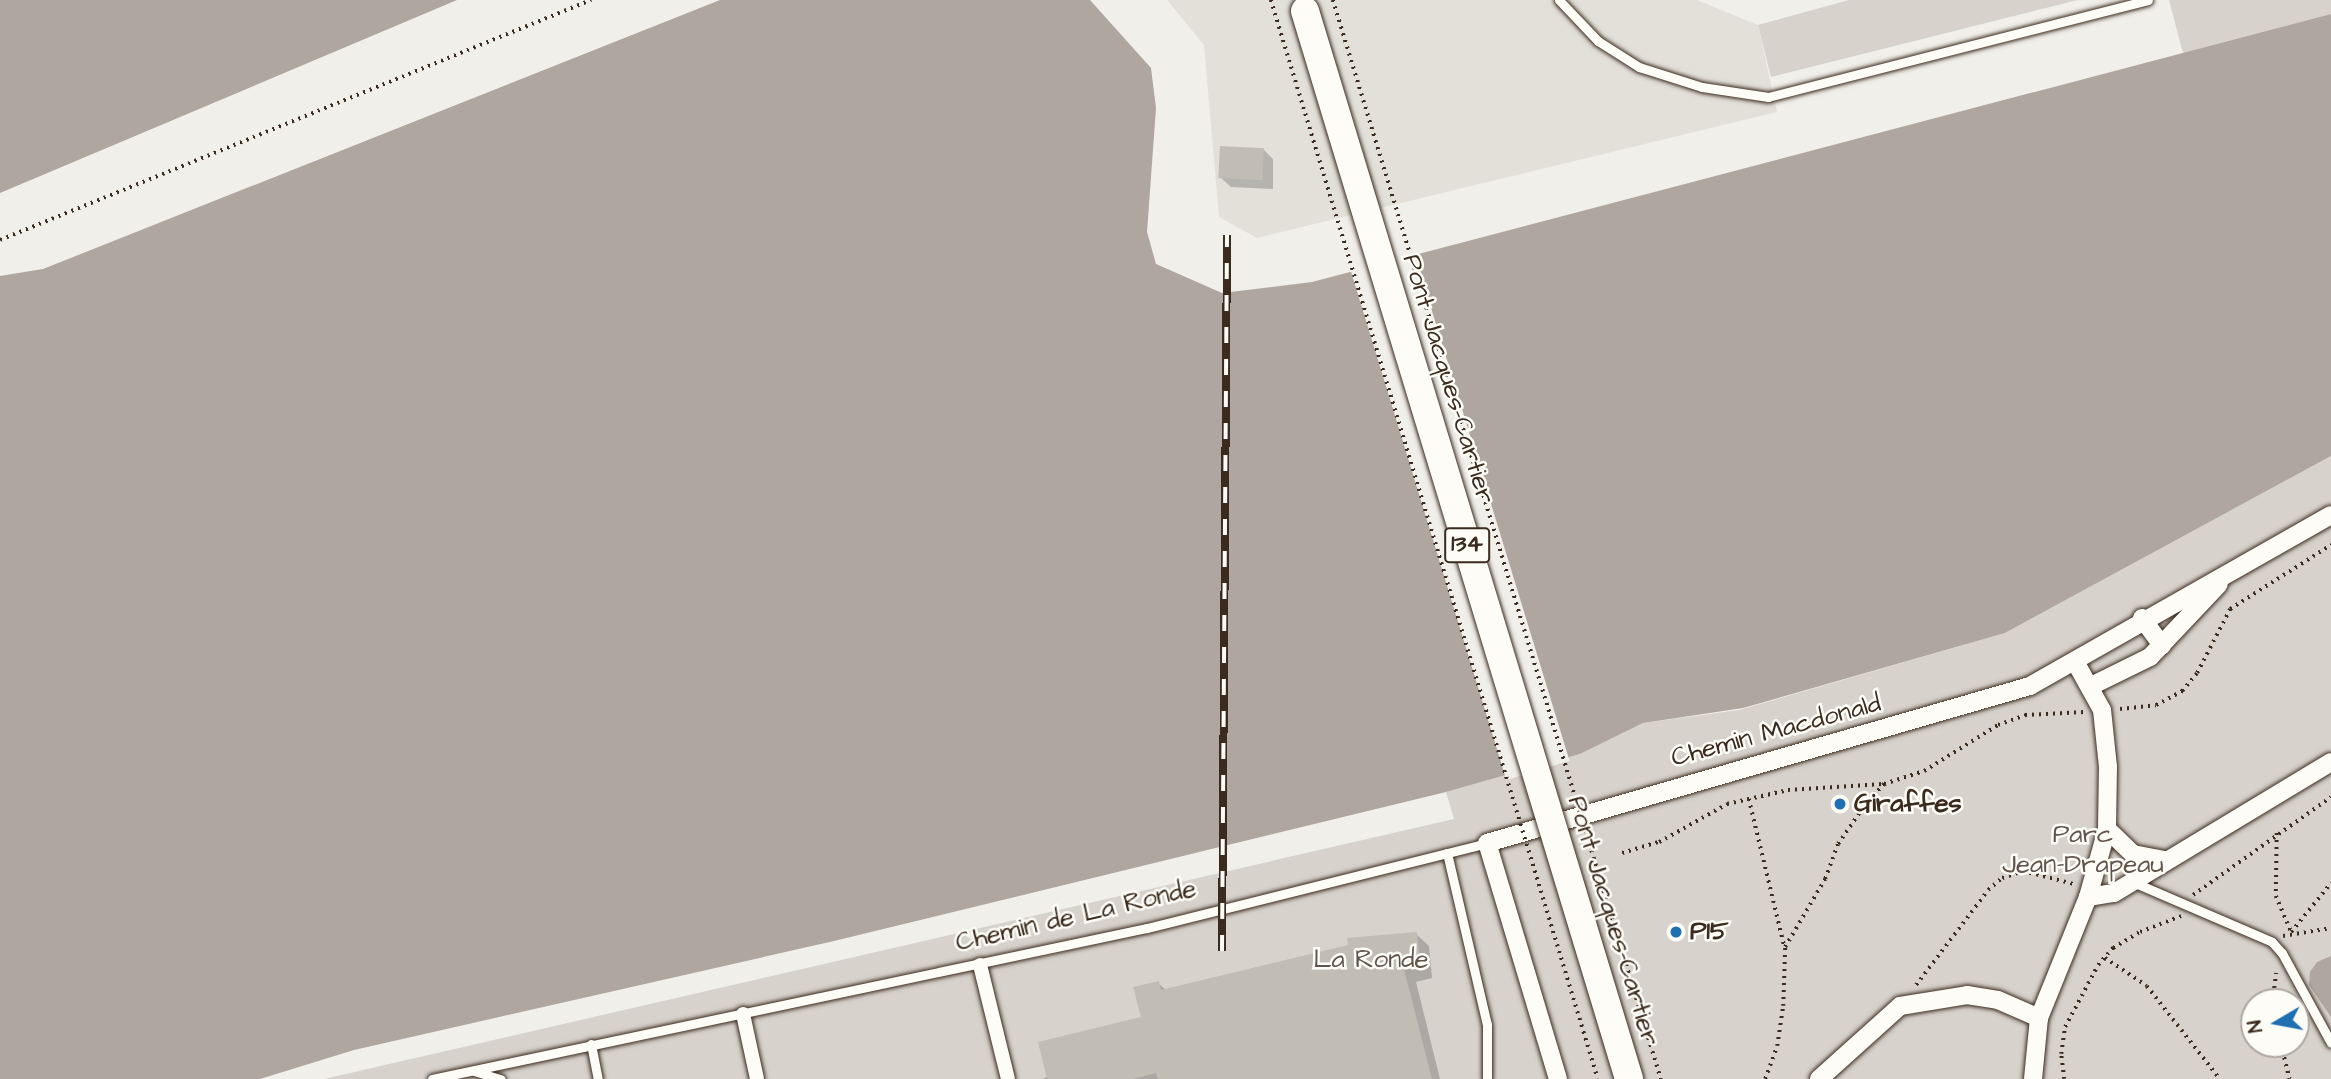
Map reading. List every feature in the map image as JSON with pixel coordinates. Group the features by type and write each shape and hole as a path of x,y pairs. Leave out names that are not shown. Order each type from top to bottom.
{"main road":[{"name":"Pont Jacques-Cartier","path":"1305,11 1629,1079"}],"street":[{"name":"Chemin Macdonald","path":"1487,843 1612,804 1943,713 2030,686 2076,663 2142,618 2231,572 2331,514"},
{"name":"Chemin Macdonald","path":"2091,686 2162,646 2231,572"},
{"path":"2142,618 2162,646"},
{"path":"2030,1076 2039,1018 2088,897 2106,829 2108,767 2102,710 2076,663"},
{"path":"2088,897 2114,893 2164,860 2331,762"},
{"path":"2106,829 2133,854 2164,860"},
{"path":"1487,843 1558,1079"},
{"path":"979,965 1008,1079"},
{"path":"1819,1079 1900,1006 1968,995 1998,1000 2039,1018"},
{"path":"743,1014 757,1079"}],"lane":[{"path":"1559,0 1598,40 1639,67 1702,87 1768,97 2148,0"},
{"name":"Chemin de La Ronde","path":"432,1079 979,965 1487,843"},
{"path":"1447,853 1487,1025 1487,1079"},
{"path":"2133,882 2272,942 2282,953 2331,1043"},
{"path":"592,1044 598,1079"},
{"path":"472,1070 501,1079"}],"path":[{"path":"0,240 591,0"},
{"path":"1271,0 1598,1079"},
{"name":"Pont Jacques-Cartier","path":"1334,0 1661,1079"},
{"path":"1622,853 1659,842 1717,808 1749,798 1788,790 1884,784 1924,771 1998,725 2025,715 2156,705 2182,691 2197,674 2230,609 2331,545"},
{"path":"1785,947 1825,879 1848,828 1884,784"},
{"path":"2181,904 2277,832 2331,797"},
{"path":"1749,798 1785,947 1783,1006 1777,1046 1765,1079"},
{"path":"2277,832 2276,897 2291,932"},
{"path":"1900,1006 1987,890 2002,878 2023,870 2046,874 2073,883 2088,897"},
{"path":"2291,932 2331,883"},
{"path":"2064,1079 2060,1054 2065,1027 2084,985 2104,958 2140,932 2191,909"},
{"path":"2272,942 2291,932 2331,928"},
{"path":"2275,988 2282,953"},
{"path":"2104,958 2147,986 2220,1079"},
{"path":"2285,1058 2290,1079"}],"shaded area":[{"path":"0,0 457,0 0,193"},
{"path":"720,0 1090,0 1151,68 1156,108 1147,232 1156,264 1222,293 1312,282 2331,14 2331,456 2005,633 1743,708 1643,723 1580,754 1446,792 834,941 354,1050 260,1079 0,1079 0,276 43,269"},
{"path":"1167,0 1697,0 1758,25 1777,112 1257,238 1219,217 1204,45"},
{"path":"2331,956 2331,1017 2309,985 2310,972 2317,962"}],"green space":[{"path":"1849,0 2078,0 1771,77 1758,25"},
{"path":"2169,0 2331,0 2331,14 2183,53"},
{"name":"Parc Jean-Drapeau","path":"2331,456 2331,1079 324,1079 1454,819 1446,792 1580,754 1643,723 1739,710 2005,633"}],"pier":[{"path":"1414,252 1570,761 1506,780 1351,271"}],"building":[{"path":"1220,146 1264,148 1262,180 1218,178"},
{"path":"1417,932 1420,965 1404,969 1432,1079 1158,1079 1156,1073 1133,1079 1047,1079 1038,1042 1141,1017 1133,987 1159,981 1161,990 1348,945 1347,938"}],"railway":[{"path":"1222,951 1227,235"}],"place":[{"name":"Giraffes","path":"1840,804"},
{"name":"P15","path":"1676,932"}],"park label":[{"name":"La Ronde","path":"1371,960"}]}
